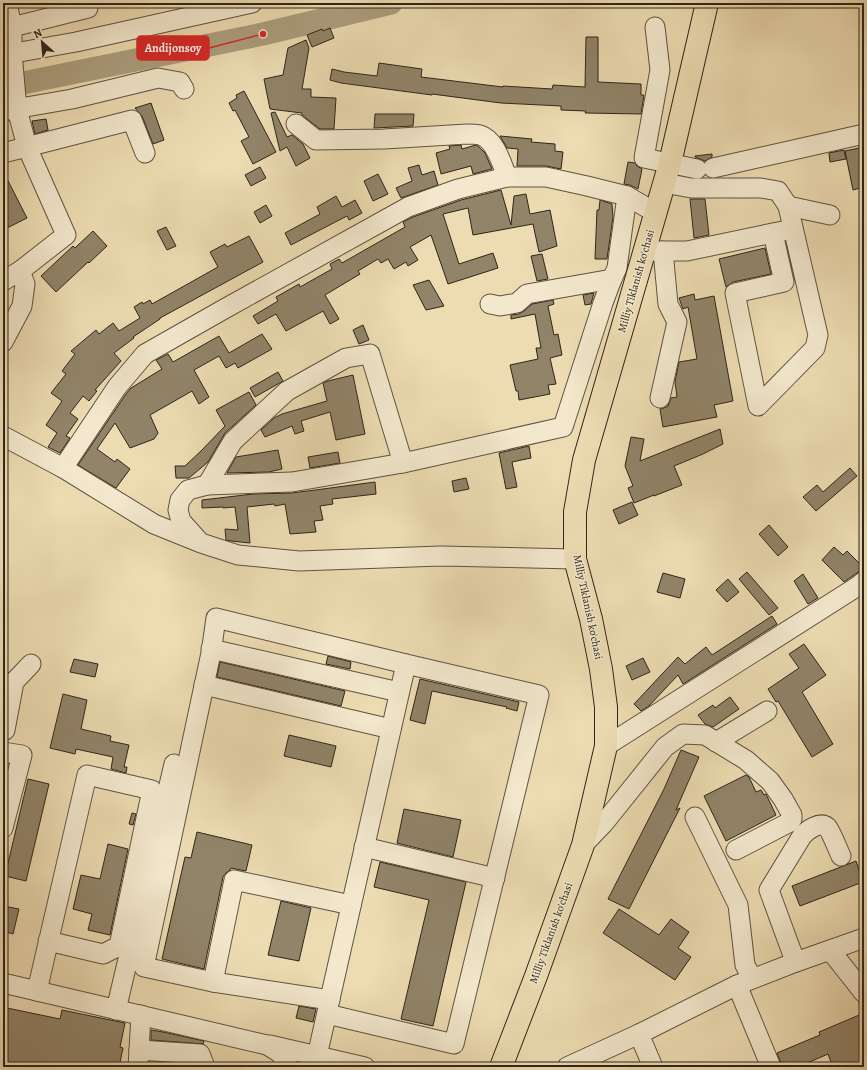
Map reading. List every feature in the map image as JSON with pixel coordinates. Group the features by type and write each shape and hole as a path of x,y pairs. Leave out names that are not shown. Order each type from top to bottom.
{"main road":[{"name":"Milliy Tiklanish ko'chasi","path":"500,1067 536,976 583,845 606,746 606,707 601,670 591,619 575,559 575,512 584,460 654,251 656,213 667,173 707,3"}],"street":[{"path":"3,281 20,272 66,235 10,110 7,54 12,27 7,3"},
{"path":"7,54 76,42 252,3"},
{"path":"12,27 88,8"},
{"path":"655,27 660,70 644,158 691,188 761,188 778,191 788,206 818,334 815,348 758,406 735,293 784,282 773,233"},
{"path":"10,110 72,99 158,78 180,82 184,89"},
{"path":"3,153 132,120 145,153"},
{"path":"296,124 316,140 384,140 481,135 490,141 496,150 507,177"},
{"path":"667,173 705,168 864,134"},
{"path":"64,468 118,388 145,354 408,207 458,189 507,177 546,177 627,196 656,213"},
{"path":"201,543 182,521 178,510 180,500 188,490 207,485 292,482 403,463 562,427 602,303 617,268 627,196"},
{"path":"788,206 830,215"},
{"path":"660,398 677,322 668,304 654,251 687,251 793,229"},
{"path":"3,342 22,306 25,284 20,272"},
{"path":"490,304 500,306 517,303 527,294 612,279"},
{"path":"207,485 233,441 287,391 346,358 370,354 403,463"},
{"path":"3,436 64,468 154,524 201,543 238,555 299,561 441,556 575,559"},
{"path":"606,746 864,581"},
{"path":"116,1010 207,648 216,618 539,695 454,1044 328,1007 144,967 204,685 207,648"},
{"path":"207,648 399,692"},
{"path":"3,731 5,730 14,682 31,664"},
{"path":"317,1056 406,664"},
{"path":"204,685 391,729"},
{"path":"716,742 767,711"},
{"path":"583,845 604,823 665,747 683,734 705,735 746,760 770,781 792,815 790,822 736,850"},
{"path":"3,752 22,755 3,828"},
{"path":"37,991 48,941 86,775 152,790 119,946 103,954 48,941"},
{"path":"695,817 738,905 745,966 744,982 771,1067"},
{"path":"796,962 770,890 802,836 808,829 824,826 828,828 841,856"},
{"path":"364,847 495,878"},
{"path":"212,982 234,880 351,905"},
{"path":"567,1067 640,1034 744,982 864,938"},
{"path":"830,950 864,993"},
{"path":"3,983 365,1067"},
{"path":"141,1016 138,1058 200,1054 205,1067"},
{"path":"640,1034 653,1067"},
{"path":"267,1045 280,1053 289,1067"}],"building":[{"path":"330,28 334,38 312,47 307,35 322,29 323,31"},
{"path":"586,37 598,37 598,82 641,84 641,95 644,95 641,114 585,113 586,111 561,110 561,106 501,103 341,83 330,80 332,69 377,76 379,63 422,69 421,77 503,87 552,89 553,85 585,87"},
{"path":"306,40 309,48 302,89 311,89 311,97 336,98 334,129 320,129 302,115 302,113 270,109 264,79 283,75 288,48"},
{"path":"244,91 276,152 253,164 241,141 249,137 235,110 233,111 229,103 237,98 236,95"},
{"path":"151,103 164,140 153,144 142,116 135,108"},
{"path":"275,112 287,137 292,135 303,144 310,158 296,166 287,147 280,151 271,113"},
{"path":"375,114 414,114 413,126 374,128"},
{"path":"46,119 48,130 35,134 32,121"},
{"path":"500,136 532,139 531,142 555,144 555,151 563,152 561,169 546,166 517,166 518,149 507,148"},
{"path":"461,145 462,149 476,145 479,147 485,153 492,169 473,174 471,166 441,174 436,153 450,149 449,146"},
{"path":"864,147 864,187 853,190 845,151"},
{"path":"844,150 846,159 830,162 829,153"},
{"path":"712,154 712,157 705,161 695,157 695,156"},
{"path":"628,162 635,163 642,169 638,189 624,184"},
{"path":"419,165 422,175 434,171 438,185 401,198 396,188 412,181 408,168"},
{"path":"260,167 266,178 251,186 245,175"},
{"path":"3,171 27,218 3,230"},
{"path":"378,174 388,194 373,201 364,181"},
{"path":"501,190 511,225 514,196 526,194 530,214 550,210 557,246 539,252 533,224 473,235 468,208 443,214 459,264 493,253 498,268 448,284 431,235 410,247 418,260 408,266 406,262 394,269 388,259 381,263 378,259 358,271 360,274 325,295 339,319 330,324 323,311 286,331 276,314 258,324 253,316 278,301 276,297 299,284 300,287 332,269 330,264 339,259 342,263 405,227 403,222 461,200"},
{"path":"336,196 342,207 355,200 362,213 349,220 347,216 291,245 285,233 320,214 317,207"},
{"path":"690,199 705,199 709,235 694,238"},
{"path":"600,200 612,204 613,217 607,259 595,259 597,210 599,210"},
{"path":"266,205 272,216 260,223 254,212"},
{"path":"166,227 176,246 167,250 157,231"},
{"path":"93,231 107,246 56,292 41,276 73,246 75,248"},
{"path":"249,236 263,262 160,318 133,337 134,338 114,353 121,361 95,390 97,391 89,401 83,396 70,413 78,419 66,436 70,438 60,453 48,447 57,433 46,425 62,401 51,393 66,374 62,371 75,354 71,351 96,330 99,334 113,323 119,331 140,318 134,307 142,302 143,304 150,300 152,304 218,267 210,252 225,244 227,247"},
{"path":"765,248 771,274 733,282 726,287 719,259"},
{"path":"542,254 548,279 537,281 531,256"},
{"path":"429,280 444,306 426,310 413,285"},
{"path":"594,293 591,304 585,305 583,295"},
{"path":"694,294 695,300 714,296 733,401 714,405 717,417 663,427 660,409 668,406 671,398 677,397 675,382 679,362 697,359 688,307 683,309 679,298"},
{"path":"553,300 554,304 548,306 554,335 558,334 562,355 550,358 556,384 548,385 550,394 519,400 518,391 516,391 510,365 538,359 536,348 541,348 535,314 511,319 511,315 519,314 532,304"},
{"path":"363,325 369,340 359,344 353,330"},
{"path":"262,334 272,349 238,368 235,363 226,368 219,356 194,370 209,397 199,404 192,391 150,415 158,433 154,439 130,448 115,423 97,449 115,462 117,459 130,469 116,488 78,465 131,388 162,369 156,360 168,354 173,362 219,336 229,353"},
{"path":"278,372 283,381 255,397 250,388"},
{"path":"353,375 365,434 336,440 330,412 301,421 304,431 295,434 292,426 265,437 261,430 274,418 282,414 327,401 323,383"},
{"path":"249,392 256,405 225,433 208,462 189,478 176,478 175,466 185,466 225,426 216,410"},
{"path":"720,429 723,444 674,466 682,485 634,503 628,488 633,486 625,466 631,437 644,439 640,461"},
{"path":"529,446 531,458 512,462 517,487 506,489 499,453"},
{"path":"278,450 282,469 269,472 227,473 236,457"},
{"path":"338,452 340,463 310,468 308,457"},
{"path":"850,468 857,476 816,511 803,497 817,485 823,492"},
{"path":"466,478 469,489 454,492 452,481"},
{"path":"375,482 376,494 332,499 333,504 320,506 323,520 314,521 316,532 290,534 285,504 275,506 274,504 247,507 250,543 226,540 225,529 238,530 235,507 202,508 202,500 253,494 292,493"},
{"path":"632,502 638,515 619,524 613,510"},
{"path":"769,525 788,547 778,556 759,534"},
{"path":"834,547 843,555 847,551 864,568 844,582 822,560"},
{"path":"747,572 778,608 769,615 739,579"},
{"path":"663,573 685,579 680,598 657,592"},
{"path":"803,574 818,598 808,604 794,581"},
{"path":"728,579 739,592 727,602 716,590"},
{"path":"772,616 777,624 683,684 678,675 649,706 641,711 634,704 678,657 685,664 706,647 712,655"},
{"path":"804,644 826,675 802,692 833,744 812,757 778,701 776,702 768,689 799,668 789,654"},
{"path":"328,656 351,662 350,669 326,664"},
{"path":"643,658 650,672 632,680 626,666"},
{"path":"74,659 98,664 95,677 70,672"},
{"path":"220,662 345,691 341,706 217,677"},
{"path":"420,679 519,702 517,711 506,708 507,707 432,691 425,724 410,720"},
{"path":"63,694 87,700 81,729 111,736 110,741 129,745 124,767 127,767 126,773 111,769 113,757 76,749 75,754 50,748"},
{"path":"730,697 739,709 713,727 705,724 698,715 713,705 715,708"},
{"path":"289,735 336,746 331,767 284,756"},
{"path":"681,750 699,757 676,810 680,808 629,909 608,899 664,789"},
{"path":"746,775 749,777 756,792 761,790 764,795 766,794 776,815 726,841 704,796"},
{"path":"28,779 49,784 26,881 5,876"},
{"path":"404,809 461,820 453,857 397,843"},
{"path":"132,813 136,814 133,825 129,824"},
{"path":"197,832 252,845 246,871 231,868 223,877 204,969 162,959 185,857 191,858"},
{"path":"108,844 128,849 110,935 88,930 92,914 73,909 81,875 100,879"},
{"path":"856,861 863,882 800,906 792,886"},
{"path":"380,862 466,882 433,1026 401,1019 429,900 374,887"},
{"path":"281,901 311,908 299,961 268,955"},
{"path":"3,906 19,909 13,934 3,931"},
{"path":"619,909 659,935 671,919 689,932 678,948 691,957 675,980 603,933"},
{"path":"299,1006 316,1009 313,1022 296,1018"},
{"path":"7,1008 60,1019 62,1010 125,1023 120,1047 123,1048 119,1067 66,1067 41,1062 40,1067 3,1067 3,1020 5,1020"},
{"path":"864,1013 864,1064 857,1067 833,1067 828,1054 798,1067 782,1067 777,1053 820,1035 819,1032"},
{"path":"151,1030 204,1041 203,1044 151,1040"}],"waterway":[{"path":"3,87 263,34 391,3"}],"place":[{"name":"Andijonsoy","path":"263,34"}]}
